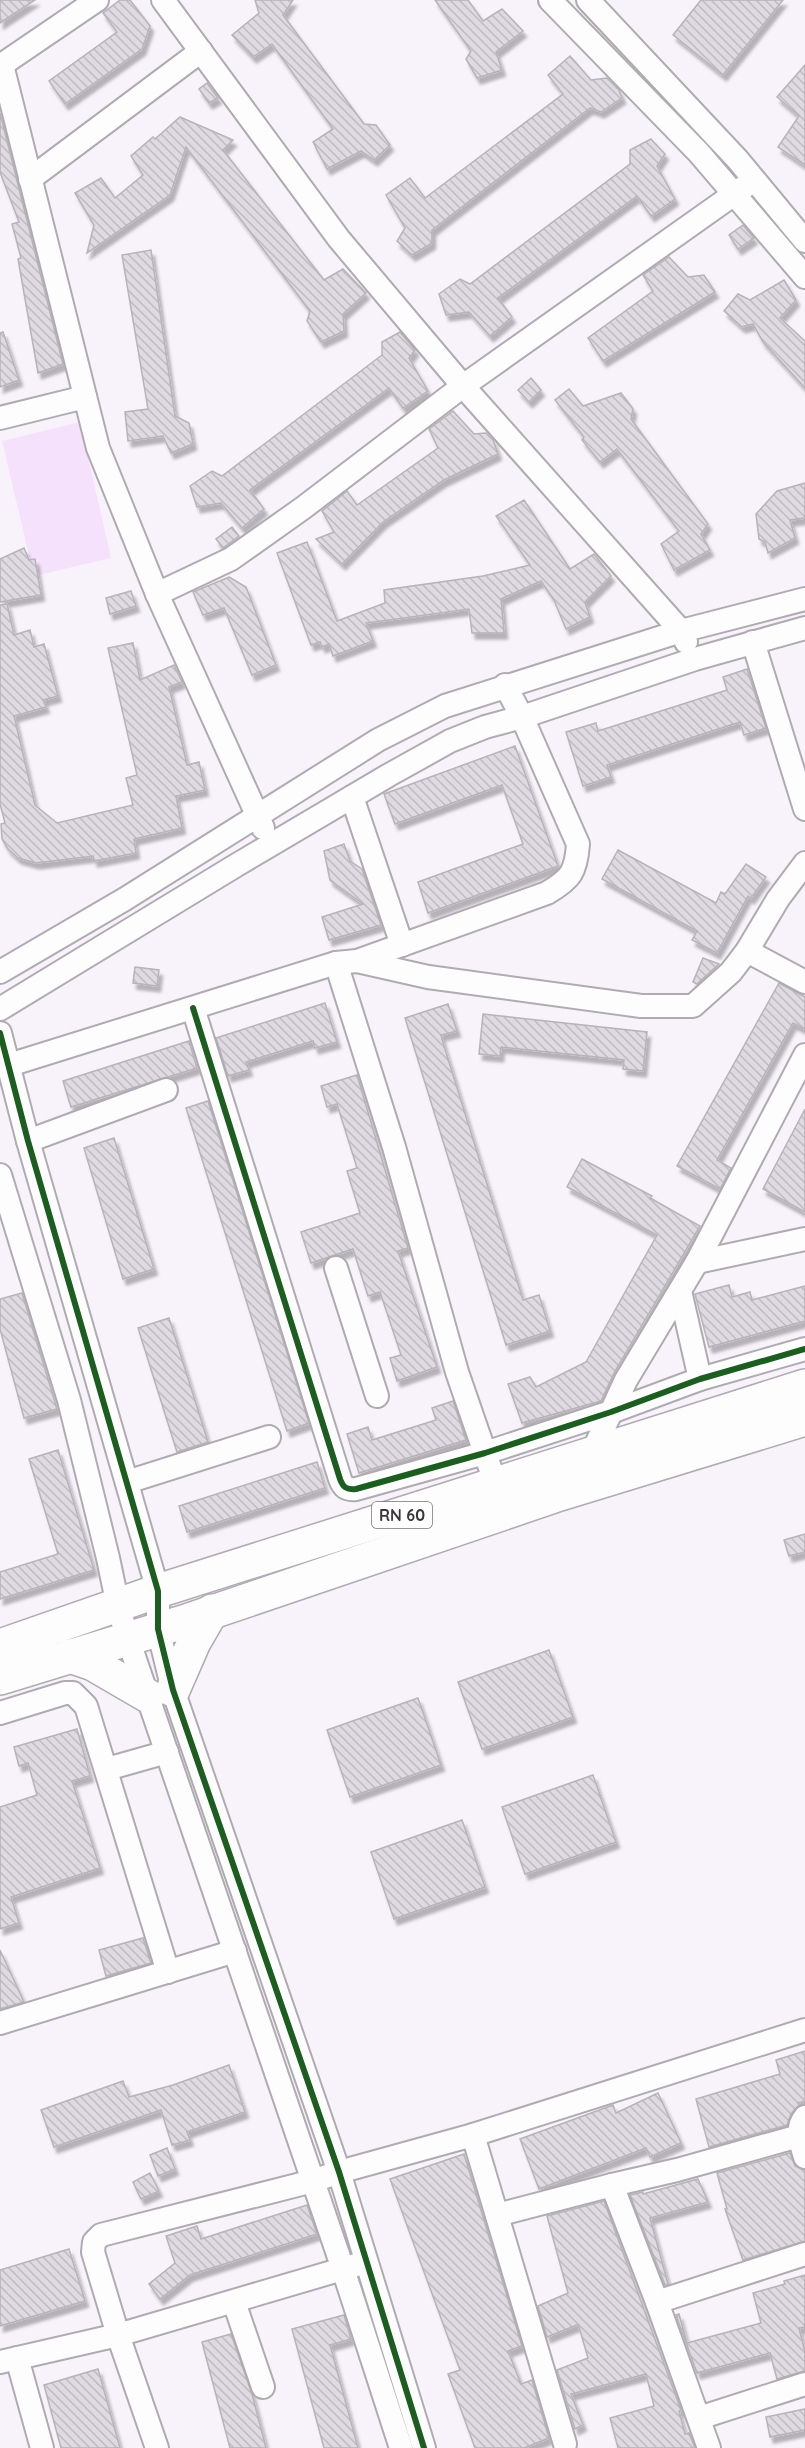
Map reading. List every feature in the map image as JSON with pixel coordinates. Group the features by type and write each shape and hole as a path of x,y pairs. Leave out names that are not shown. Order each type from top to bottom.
{"main road":[{"name":"RN 60","path":"0,1646 158,1591 805,1386"},
{"name":"RN 60","path":"0,1678 128,1639 560,1494 805,1419"},
{"path":"70,1656 160,1693 195,1642 212,1611"}],"street":[{"path":"97,0 1,66 98,448 157,594 270,846"},
{"path":"163,0 339,239 464,386 681,632 695,659"},
{"path":"550,0 699,153 805,277"},
{"path":"588,0 754,180 805,241"},
{"path":"30,179 201,51"},
{"path":"157,594 231,559 303,508 464,386 754,180"},
{"path":"0,418 85,397"},
{"path":"0,972 125,899 378,740 445,706 505,685 681,632 805,599"},
{"path":"0,1009 352,797 450,741 485,727 522,717 695,659 805,628"},
{"path":"753,642 805,809"},
{"path":"9,1065 402,945 547,893 567,881 576,865 578,844 522,717 505,685"},
{"path":"352,797 402,945"},
{"path":"347,962 428,977 641,1006 693,1006 731,972 747,951 778,899 805,863"},
{"path":"747,951 805,982"},
{"path":"347,962 394,1147 457,1372 496,1485"},
{"path":"193,1008 342,1485 346,1489 356,1489 485,1453 611,1412 700,1379 805,1348"},
{"path":"0,1033 28,1141 158,1591 160,1693 167,1752 343,2269 401,2448"},
{"path":"592,1454 626,1380 697,1262 805,1055"},
{"path":"28,1141 166,1090"},
{"path":"0,1175 69,1400 108,1558 117,1606 128,1639 160,1693 339,2172 424,2448"},
{"path":"697,1262 805,1239"},
{"path":"336,1268 377,1396"},
{"path":"680,1291 700,1379"},
{"path":"127,1482 269,1437"},
{"path":"0,1713 65,1693 73,1694 86,1706 168,1972"},
{"path":"107,1769 167,1752"},
{"path":"0,2023 235,1951"},
{"path":"157,2448 118,2335 93,2252 94,2242 101,2235 313,2181 473,2135 805,2030"},
{"path":"473,2135 560,2447"},
{"path":"497,2215 803,2136"},
{"path":"612,2184 657,2302 708,2448"},
{"path":"657,2302 805,2254"},
{"path":"42,2448 8,2360 118,2335 366,2262"},
{"path":"234,2302 263,2387"},
{"path":"699,2418 805,2384"}],"shaded area":[{"path":"80,422 111,558 34,576 2,441"}],"building":[{"path":"0,0 35,0 0,23"},
{"path":"120,0 130,0 150,26 142,49 65,104 49,81 117,32 103,13"},
{"path":"255,0 293,0 283,15 364,124 376,125 390,145 374,160 361,151 327,169 313,142 333,129 272,44 253,57 232,35 259,13"},
{"path":"435,0 468,0 483,21 502,9 523,31 496,52 502,70 477,78 466,59 471,51"},
{"path":"701,0 783,0 723,75 673,35"},
{"path":"570,56 591,80 607,78 619,90 622,98 601,112 590,108 432,230 432,243 412,255 397,241 405,228 386,195 410,178 425,198 563,94 548,75"},
{"path":"805,65 805,165 778,147 799,116 777,97"},
{"path":"207,83 218,98 209,103 199,89"},
{"path":"0,113 63,364 38,373 18,259 21,258 12,224 19,222 0,172"},
{"path":"180,117 233,140 223,150 324,280 343,269 366,293 343,314 344,331 321,342 307,321 310,311 186,147 170,195 87,253 94,225 75,193 101,178 115,198 143,175 131,156"},
{"path":"651,139 665,154 657,166 675,199 651,216 637,196 498,298 512,317 490,336 469,312 446,315 439,294 460,279 470,284 630,164 630,150"},
{"path":"743,225 754,238 738,249 729,235"},
{"path":"151,250 175,416 189,423 193,444 171,453 163,436 128,441 125,412 148,409 122,255"},
{"path":"669,257 688,277 704,275 715,292 603,361 588,338 653,291 643,275"},
{"path":"784,280 796,300 780,318 805,341 805,388 763,342 753,324 742,327 724,311 738,294 750,300"},
{"path":"3,332 19,380 0,387 0,333"},
{"path":"400,332 415,350 409,358 428,391 403,408 389,388 250,490 264,509 242,528 221,503 197,507 190,486 212,471 222,476 382,355 382,342"},
{"path":"531,378 541,390 529,402 518,390"},
{"path":"569,389 583,406 621,393 633,409 631,419 708,524 701,534 710,550 674,570 661,544 679,531 617,449 600,462 582,440 584,437 555,400"},
{"path":"453,411 474,434 486,433 493,440 498,454 444,480 383,522 342,564 316,539 334,532 322,511 347,491 357,505 438,448 429,429"},
{"path":"805,483 805,518 790,520 795,538 768,553 765,542 759,539 756,514 777,491"},
{"path":"524,500 570,569 594,554 611,576 585,602 590,617 566,629 554,600 541,581 501,599 504,633 472,633 469,609 366,623 373,641 333,656 329,644 322,647 320,642 311,645 277,553 307,542 337,621 385,603 384,590 483,576 530,565 496,516"},
{"path":"232,527 239,536 223,548 216,539"},
{"path":"24,548 29,560 35,559 41,595 0,602 0,559"},
{"path":"229,577 246,587 276,665 252,675 224,608 203,615 193,592"},
{"path":"131,591 136,606 110,614 106,598"},
{"path":"7,604 14,635 30,630 34,647 44,644 58,696 43,700 46,707 14,716 35,805 57,823 133,805 126,778 137,775 108,648 133,643 140,680 174,665 182,682 169,687 187,765 199,762 205,790 176,796 182,828 134,839 136,853 94,861 93,856 36,863 18,858 8,849 2,839 1,824 5,823 0,804 0,605"},
{"path":"747,669 766,728 744,735 740,722 607,765 611,777 583,786 566,732 596,723 598,731 727,690 723,677"},
{"path":"515,746 558,866 428,913 418,882 523,844 502,785 395,824 384,794"},
{"path":"344,844 350,861 362,869 381,925 329,940 322,917 363,904 330,880 324,851"},
{"path":"618,850 716,903 721,892 725,894 746,864 766,877 751,898 748,896 717,953 692,940 697,931 602,879"},
{"path":"703,958 719,964 697,984 693,982"},
{"path":"135,967 159,970 157,986 133,983"},
{"path":"779,983 805,997 805,1029 793,1023 717,1160 731,1168 720,1189 677,1166"},
{"path":"325,1003 337,1042 315,1048 313,1041 246,1062 249,1070 228,1076 216,1038"},
{"path":"448,1004 457,1031 441,1035 523,1300 539,1295 550,1331 506,1345 405,1018"},
{"path":"483,1014 647,1032 643,1071 623,1069 624,1060 501,1047 500,1056 479,1054"},
{"path":"189,1041 197,1068 71,1107 63,1081"},
{"path":"357,1075 408,1248 398,1251 437,1367 397,1381 390,1358 401,1355 380,1292 368,1296 353,1249 311,1263 301,1232 360,1213 347,1171 357,1168 337,1104 327,1107 321,1086"},
{"path":"208,1101 309,1423 287,1431 186,1108"},
{"path":"805,1109 805,1212 763,1189"},
{"path":"114,1138 154,1269 123,1279 84,1148"},
{"path":"582,1159 652,1196 650,1198 700,1226 614,1373 601,1401 522,1423 508,1384 530,1377 536,1387 586,1362 657,1235 567,1187"},
{"path":"729,1285 732,1297 750,1292 752,1300 805,1286 805,1321 709,1347 695,1294"},
{"path":"22,1293 57,1409 24,1418 0,1329 0,1299"},
{"path":"169,1318 208,1442 177,1452 138,1328"},
{"path":"453,1401 466,1440 359,1473 347,1434 368,1427 372,1440 436,1420 432,1408"},
{"path":"58,1450 94,1570 0,1599 0,1572 58,1554 29,1459"},
{"path":"317,1462 325,1488 187,1532 179,1506"},
{"path":"805,1534 805,1552 789,1556 784,1540"},
{"path":"549,1650 573,1717 482,1749 458,1682"},
{"path":"418,1698 441,1765 350,1797 327,1730"},
{"path":"77,1729 90,1776 72,1781 100,1868 11,1897 19,1923 0,1929 0,1807 37,1795 28,1763 19,1766 14,1747"},
{"path":"593,1775 616,1842 525,1874 502,1807"},
{"path":"462,1820 485,1887 394,1919 371,1852"},
{"path":"143,1938 151,1963 106,1976 99,1950"},
{"path":"0,1950 24,2002 0,2009"},
{"path":"805,2051 805,2101 798,2103 787,2125 709,2147 696,2099 780,2074 776,2060"},
{"path":"229,2065 245,2112 187,2132 190,2140 172,2145 161,2110 54,2147 41,2110 123,2081 129,2097 173,2085"},
{"path":"658,2093 681,2143 650,2157 646,2148 539,2189 520,2139 613,2105 616,2113"},
{"path":"167,2148 175,2169 158,2176 150,2155"},
{"path":"790,2153 795,2166 805,2170 805,2241 743,2260 725,2209 727,2209 717,2173"},
{"path":"464,2154 522,2346 508,2351 521,2384 532,2380 549,2438 524,2448 475,2448 448,2374 460,2370 390,2179"},
{"path":"150,2173 159,2191 141,2199 133,2182"},
{"path":"698,2179 708,2202 650,2218 668,2284 665,2285 630,2195 643,2192 643,2194"},
{"path":"604,2201 681,2410 679,2411 685,2434 689,2433 695,2448 618,2448 610,2418 654,2406 646,2374 571,2394 583,2425 575,2429 557,2370 588,2358 577,2325 547,2337 538,2306 568,2293 547,2216"},
{"path":"307,2205 317,2234 190,2275 160,2299 149,2284 175,2263 166,2236 197,2226 201,2239"},
{"path":"69,2249 85,2301 0,2326 0,2270"},
{"path":"805,2275 805,2327 799,2328 805,2352 805,2371 777,2379 770,2353 697,2373 676,2315 679,2314 687,2343 761,2323 753,2293 785,2284 784,2281"},
{"path":"344,2315 351,2339 330,2345 358,2448 324,2448 292,2329"},
{"path":"231,2334 252,2394 266,2448 230,2448 202,2342"},
{"path":"98,2369 120,2448 61,2448 44,2385"},
{"path":"805,2409 805,2430 770,2437 766,2417"}],"cycle path":[{"path":"193,1008 340,1479 345,1487 356,1489 485,1453 611,1412 700,1379 805,1349"},
{"path":"0,1033 28,1141 158,1591 158,1629 173,1690 339,2172 424,2448"}]}
